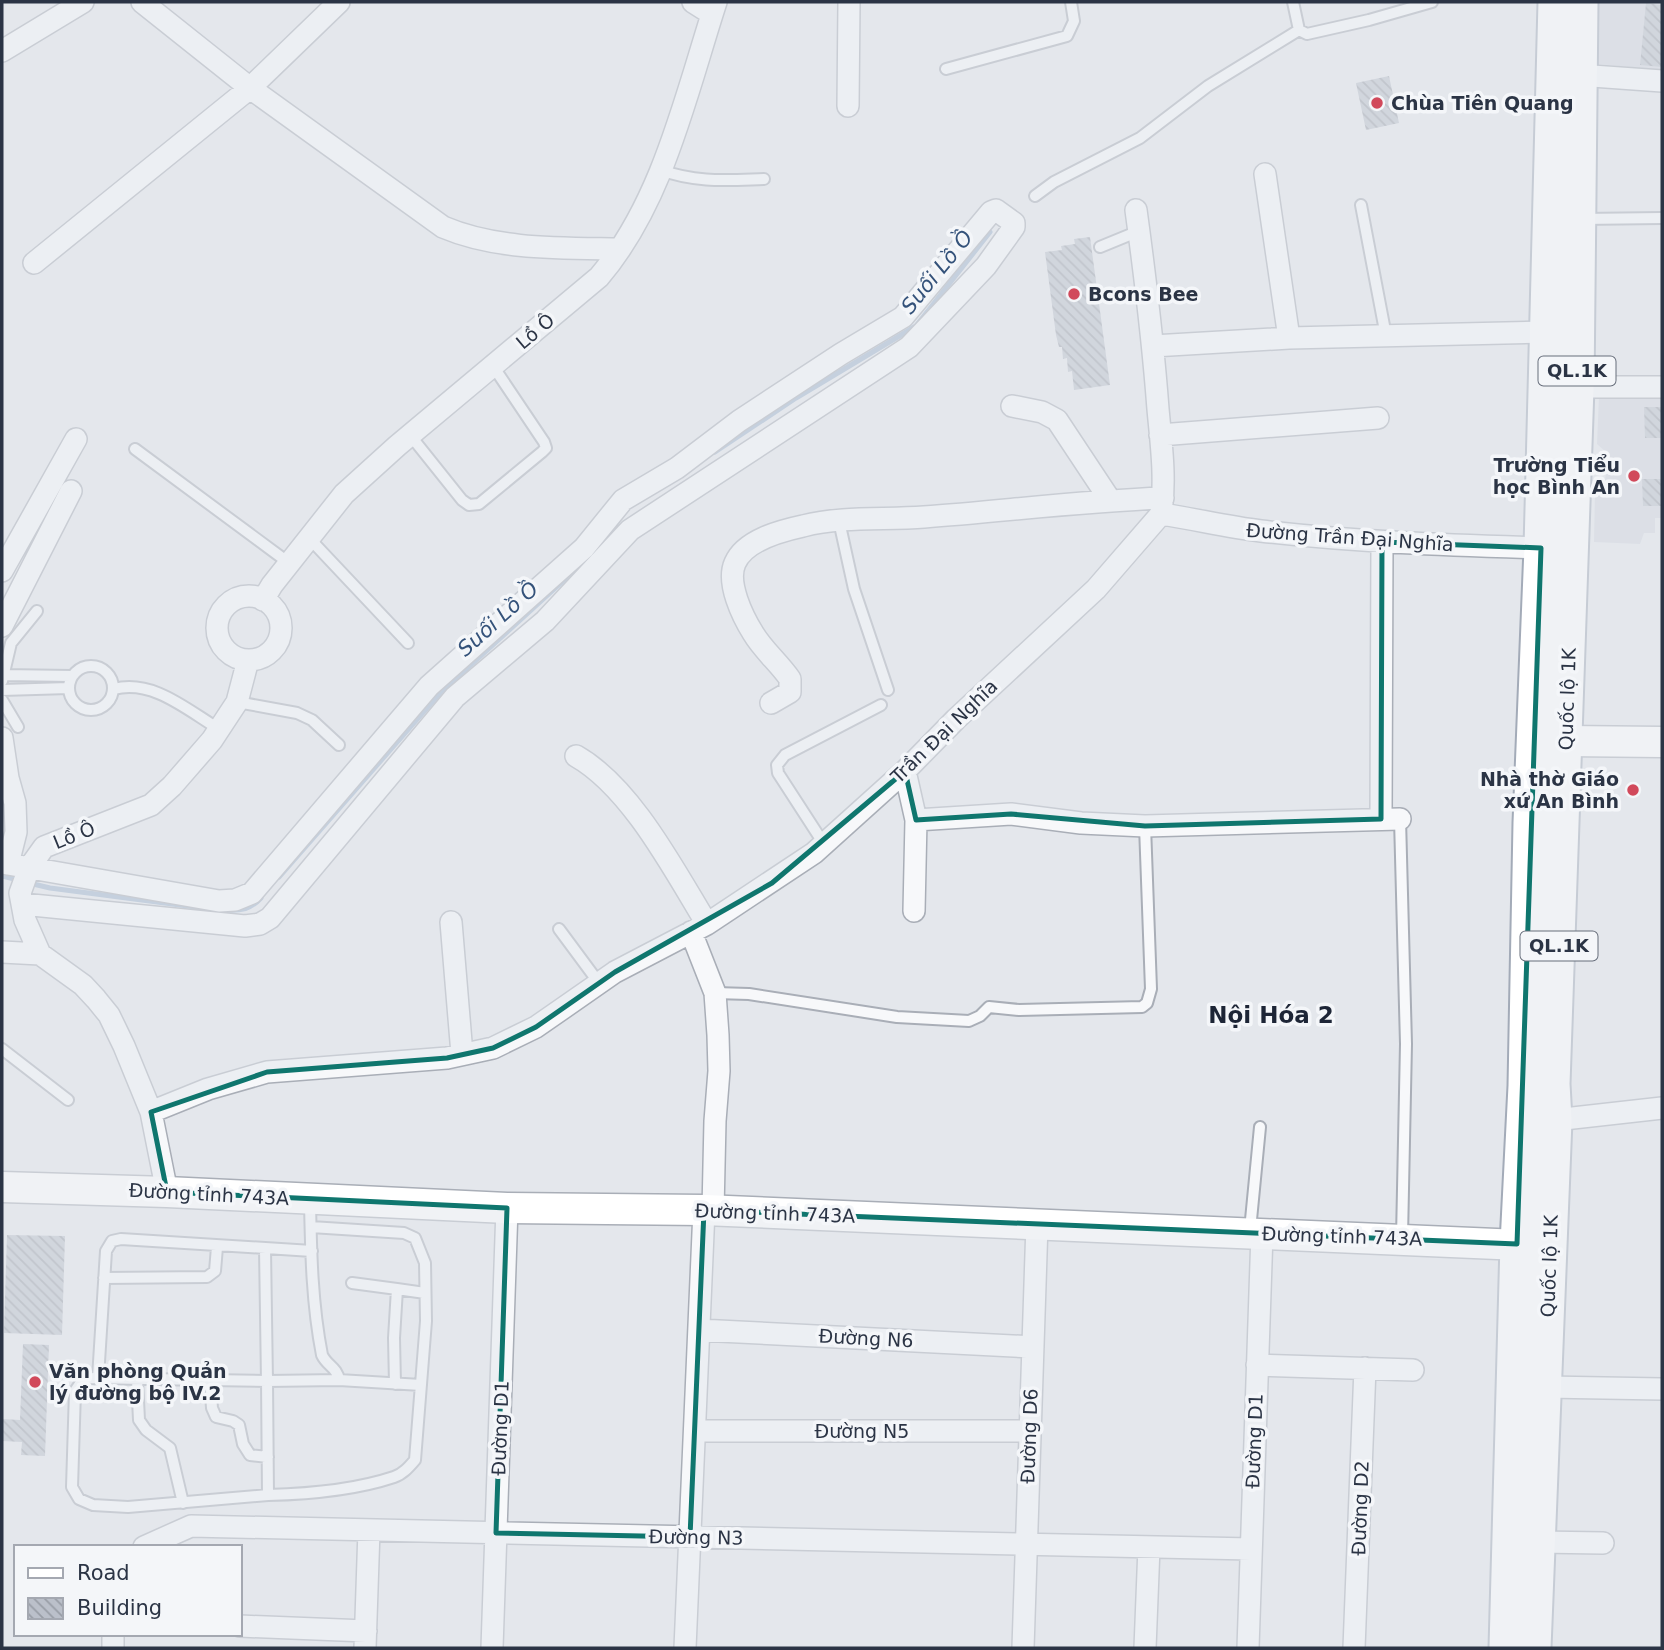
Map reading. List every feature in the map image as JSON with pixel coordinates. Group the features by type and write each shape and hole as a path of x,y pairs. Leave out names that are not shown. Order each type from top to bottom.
{"main road":[{"name":"Quốc lộ 1K","path":"1506,1648 1533,1245 1555,1120 1550,741 1541,548 1555,2"},
{"name":"Quốc lộ 1K","path":"1535,1648 1546,1387 1533,1245 1525,1086 1530,822 1550,741 1577,387 1578,75 1581,2"},
{"path":"1550,741 1662,742"},
{"name":"Đường tỉnh 743A","path":"2,1187 167,1192 310,1213 507,1208 708,1210 1533,1245"}],"street":[{"path":"2,51 82,2"},
{"path":"142,2 250,88 443,227 467,237 548,248 620,249"},
{"path":"34,263 250,88 339,2"},
{"path":"693,2 714,8"},
{"path":"848,106 849,2"},
{"name":"Lồ Ô","path":"263,600 344,494 598,277 620,249 647,202 661,170 714,8"},
{"path":"1578,75 1662,81"},
{"path":"1265,174 1289,338"},
{"path":"18,878 219,901 235,900 252,893 429,686 584,548 623,500 677,468 740,439 909,347 986,266 1014,227 1014,223 996,210 991,212 903,317 841,354 740,439 630,530 545,621 455,697 270,918 246,926 18,878"},
{"path":"1138,220 1153,346 1162,506"},
{"path":"1153,346 1289,338 1546,332"},
{"path":"1577,387 1662,387"},
{"path":"1012,406 1042,412 1057,421 1110,500"},
{"path":"1160,435 1378,418"},
{"path":"2,571 76,439"},
{"path":"2,626 71,491"},
{"name":"Đường Trần Đại Nghĩa","path":"771,704 790,692 792,686 790,679 753,634 732,580 734,565 742,553 753,544 804,525 1110,500 1162,506 1260,531 1382,542 1541,548"},
{"name":"Trần Đại Nghĩa","path":"151,1112 208,1089 267,1072 462,1055 493,1048 536,1027 615,972 699,928 772,883 824,844 905,771 956,719 1096,589 1162,506"},
{"path":"916,820 1011,814 1081,823 1145,825 1390,819 1382,542"},
{"path":"249,596 263,600 276,611 281,632 272,651 263,657 248,660 232,656 224,649 218,640 217,619 229,602 249,596"},
{"name":"Lồ Ô","path":"18,878 44,847 151,805 172,786 219,729 237,702 248,660"},
{"path":"10,733 5,774 15,803 18,878 31,937 40,954 83,985 108,1015 151,1112 167,1192"},
{"path":"576,756 591,764 607,778 674,870 699,928 715,993 719,1071 699,1330 685,1648"},
{"path":"905,771 916,820 914,911"},
{"path":"451,922 462,1055"},
{"path":"2,952 40,954"},
{"path":"1555,1120 1662,1108"},
{"name":"Đường D1","path":"492,1648 507,1208"},
{"name":"Đường D6","path":"1023,1648 1037,1224"},
{"name":"Đường D1","path":"1248,1648 1257,1365 1256,1233"},
{"name":"Đường N6","path":"699,1330 1033,1347"},
{"path":"1257,1365 1413,1370"},
{"name":"Đường D2","path":"1354,1648 1365,1368"},
{"path":"1546,1387 1662,1389"},
{"name":"Đường N5","path":"695,1431 1029,1430"},
{"name":"Đường N3","path":"147,1545 191,1526 1251,1549"},
{"path":"242,1626 366,1640 369,1530"},
{"path":"1538,1542 1603,1543"},
{"path":"1145,1648 1149,1547"}],"lane":[{"path":"946,69 1067,36 1073,22 1071,2"},
{"path":"1293,2 1299,30"},
{"path":"1299,30 1307,34 1432,2"},
{"path":"1035,196 1054,182 1140,138 1208,86 1299,30"},
{"path":"661,170 681,177 710,181 764,179"},
{"path":"1361,205 1386,336"},
{"path":"1579,219 1662,218"},
{"path":"1100,247 1138,220"},
{"path":"410,435 468,505 479,504 542,452 546,448 544,442 493,366"},
{"path":"135,449 289,563"},
{"path":"839,521 854,589 888,690"},
{"path":"309,538 408,643"},
{"path":"37,611 10,643 2,678 72,676"},
{"path":"93,665 104,669 112,678 114,690 111,701 102,709 90,711 79,707 71,698 69,688 72,676 81,668 93,665"},
{"path":"114,690 137,686 154,691 219,729"},
{"path":"2,690 69,688"},
{"path":"2,699 10,733"},
{"path":"237,702 312,720 339,745"},
{"path":"824,844 778,773 777,765 785,755 881,705"},
{"path":"1390,819 1406,1044 1402,1239"},
{"path":"715,993 750,994 897,1017 969,1021 980,1016 989,1007 1019,1010 1142,1007 1147,1003 1151,989 1145,825"},
{"path":"559,929 599,983"},
{"path":"2,1049 68,1100"},
{"path":"1256,1233 1260,1127"},
{"path":"339,1380 337,1370 324,1360 322,1355 314,1314 310,1213 404,1233 415,1238 425,1263 426,1321 421,1385 415,1460 396,1476 339,1489 183,1503 128,1507 93,1505 79,1499 72,1487 75,1391 84,1378 339,1380 421,1385"},
{"path":"98,1378 106,1251 112,1241 121,1239 312,1251"},
{"path":"104,1278 207,1277 215,1270 217,1247"},
{"path":"265,1249 268,1495"},
{"path":"352,1283 425,1293"},
{"path":"395,1384 397,1289"},
{"path":"137,1379 139,1420 146,1430 170,1448 183,1503"},
{"path":"210,1380 212,1408 216,1417 239,1425 243,1444 250,1455 268,1457"}],"highlighted area":[{"path":"1382,542 1541,548 1517,1244 704,1210 690,1537 496,1533 507,1208 167,1192 151,1112 267,1072 447,1058 493,1048 536,1027 615,972 772,883 905,771 916,820 1011,814 1145,826 1381,819"}],"shaded area":[{"path":"1590,2 1662,2 1662,70 1587,63"},
{"name":"Trường Tiểu học Bình An","path":"1599,396 1662,397 1662,518 1655,518 1655,533 1644,533 1640,544 1594,542 1595,492 1605,483 1607,453 1597,444"}],"building":[{"path":"1646,3 1662,5 1662,67 1640,65"},
{"name":"Chùa Tiên Quang","path":"1389,76 1399,123 1366,130 1356,83"},
{"name":"Bcons Bee","path":"1090,237 1110,385 1074,390 1072,371 1068,372 1067,358 1063,359 1062,347 1059,347 1056,335 1045,252 1062,250 1061,246 1075,244 1074,239"},
{"path":"1644,407 1662,407 1662,438 1645,438"},
{"path":"1642,479 1662,479 1662,506 1643,506"},
{"path":"7,1235 65,1236 62,1335 4,1333"},
{"name":"Văn phòng Quản lý đường bộ IV.2","path":"23,1344 49,1345 45,1456 21,1455 22,1442 2,1441 2,1419 20,1420"}],"waterway":[{"name":"Suối Lồ Ồ","path":"715,452 796,398 916,326 990,232"},
{"name":"Suối Lồ Ồ","path":"279,877 441,692 573,572"},
{"name":"Suối Lồ Ồ","path":"2,876 19,880"},
{"name":"Suối Lồ Ồ","path":"29,883 203,908"},
{"name":"Suối Lồ Ồ","path":"226,910 245,908 261,898"}],"place":[{"name":"Chùa Tiên Quang","path":"1377,103"},
{"name":"Bcons Bee","path":"1074,294"},
{"name":"Trường Tiểu học Bình An","path":"1634,476"},
{"name":"Nhà thờ Giáo xứ An Bình","path":"1633,790"},
{"name":"Văn phòng Quản lý đường bộ IV.2","path":"35,1382"}],"district":[{"name":"Nội Hóa 2","path":"1271,1015"}]}
